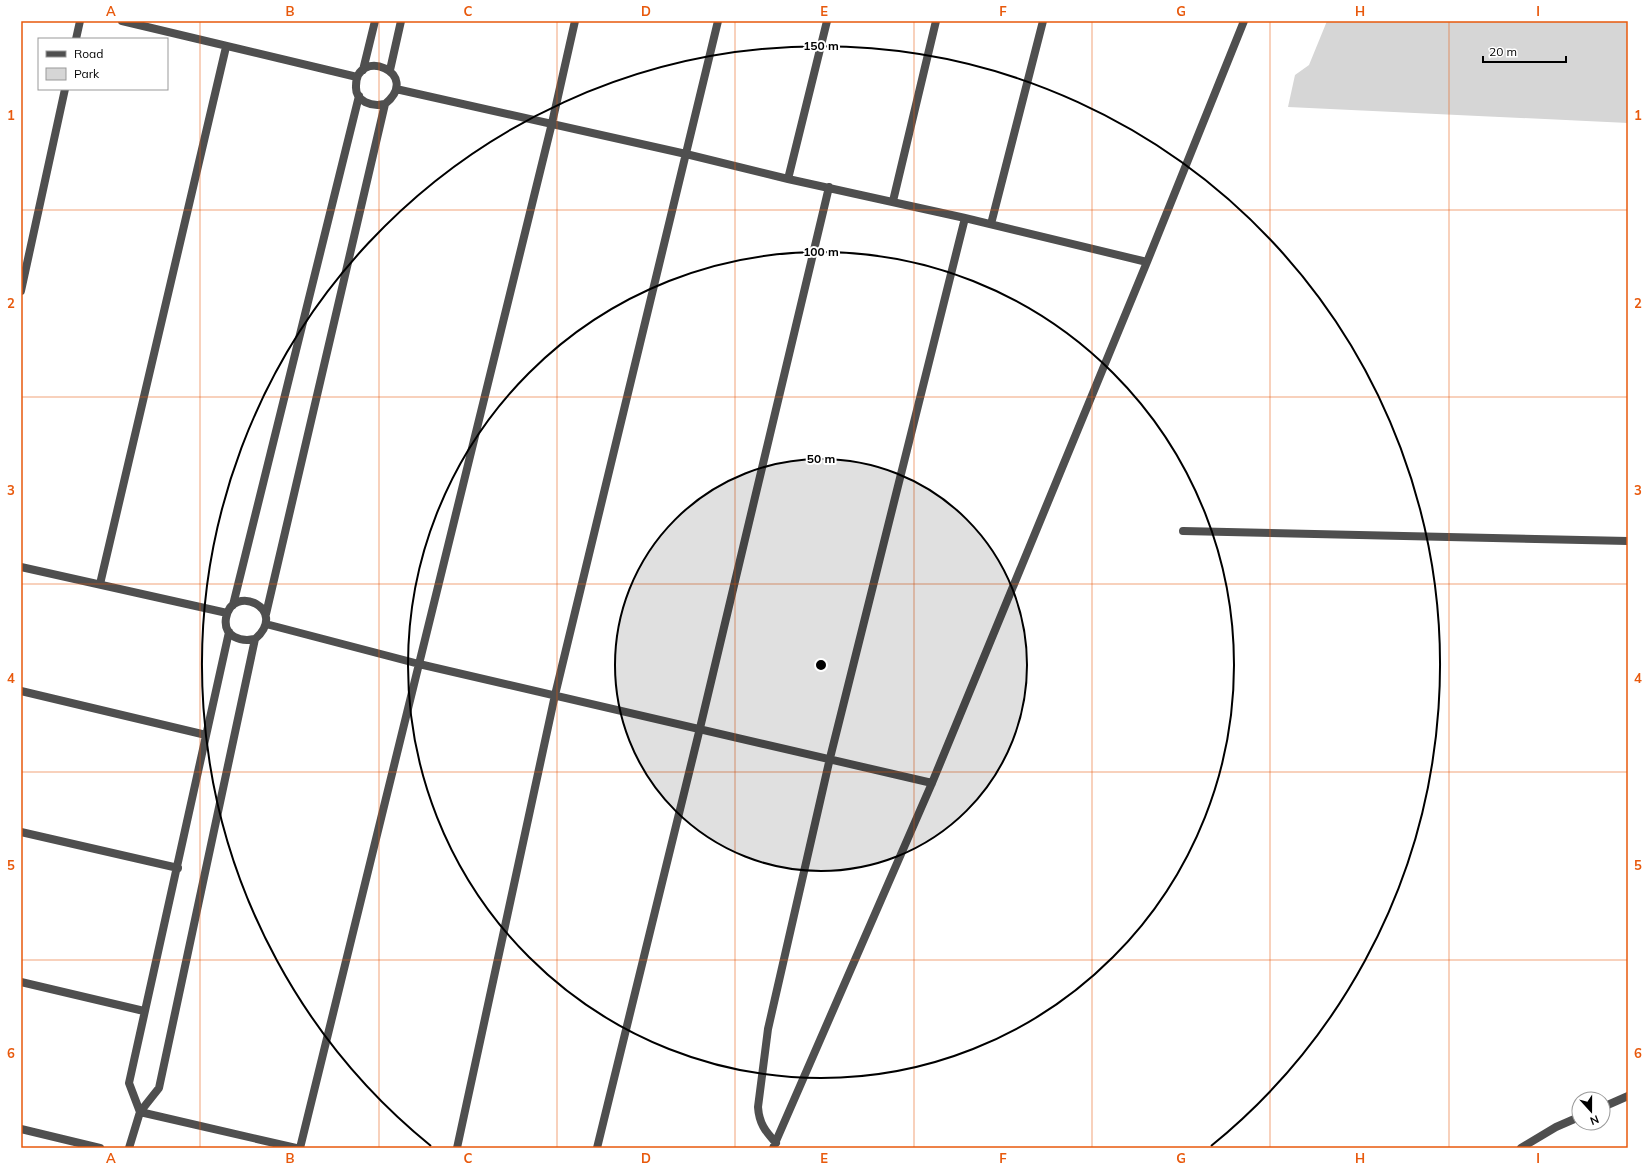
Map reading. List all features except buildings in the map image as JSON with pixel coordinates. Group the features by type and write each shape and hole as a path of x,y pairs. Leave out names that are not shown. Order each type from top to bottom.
{"street":[{"path":"76,38 80,21"},
{"path":"122,21 357,77"},
{"path":"363,70 374,21"},
{"path":"390,70 401,21"},
{"path":"300,1148 552,123 575,21"},
{"path":"457,1148 555,695 718,21"},
{"path":"788,179 827,21"},
{"path":"893,201 936,21"},
{"path":"991,224 1043,21"},
{"path":"775,1146 932,783 1147,262 1244,21"},
{"path":"100,584 226,46"},
{"path":"358,96 366,103 375,106 385,104 392,98 396,89 395,79 390,70 382,66 372,65 363,70 357,77 356,87 358,96 233,605 227,613 226,623 229,632 236,639 245,641 255,639 263,633 266,624 266,614 385,104"},
{"path":"396,89 552,123 788,179 893,201 1147,262"},
{"path":"21,291 66,90"},
{"path":"597,1148 700,728 829,187"},
{"path":"775,1146 758,1118 758,1107 767,1036 830,758 965,218"},
{"path":"1183,531 1628,541"},
{"path":"21,567 227,613"},
{"path":"233,605 242,601 252,601 260,606 266,614"},
{"path":"266,624 419,664 830,758 932,783"},
{"path":"140,1112 129,1083 144,1011 178,868 229,632"},
{"path":"128,1148 140,1112 159,1088 255,639"},
{"path":"21,691 206,735"},
{"path":"21,832 178,868"},
{"path":"21,982 144,1011"},
{"path":"1611,1103 1628,1096"},
{"path":"140,1112 296,1148"},
{"path":"1521,1148 1556,1126 1571,1120"},
{"path":"21,1129 100,1148"}],"green space":[{"path":"1327,21 1628,21 1628,123 1288,107 1295,75 1309,65"}]}
